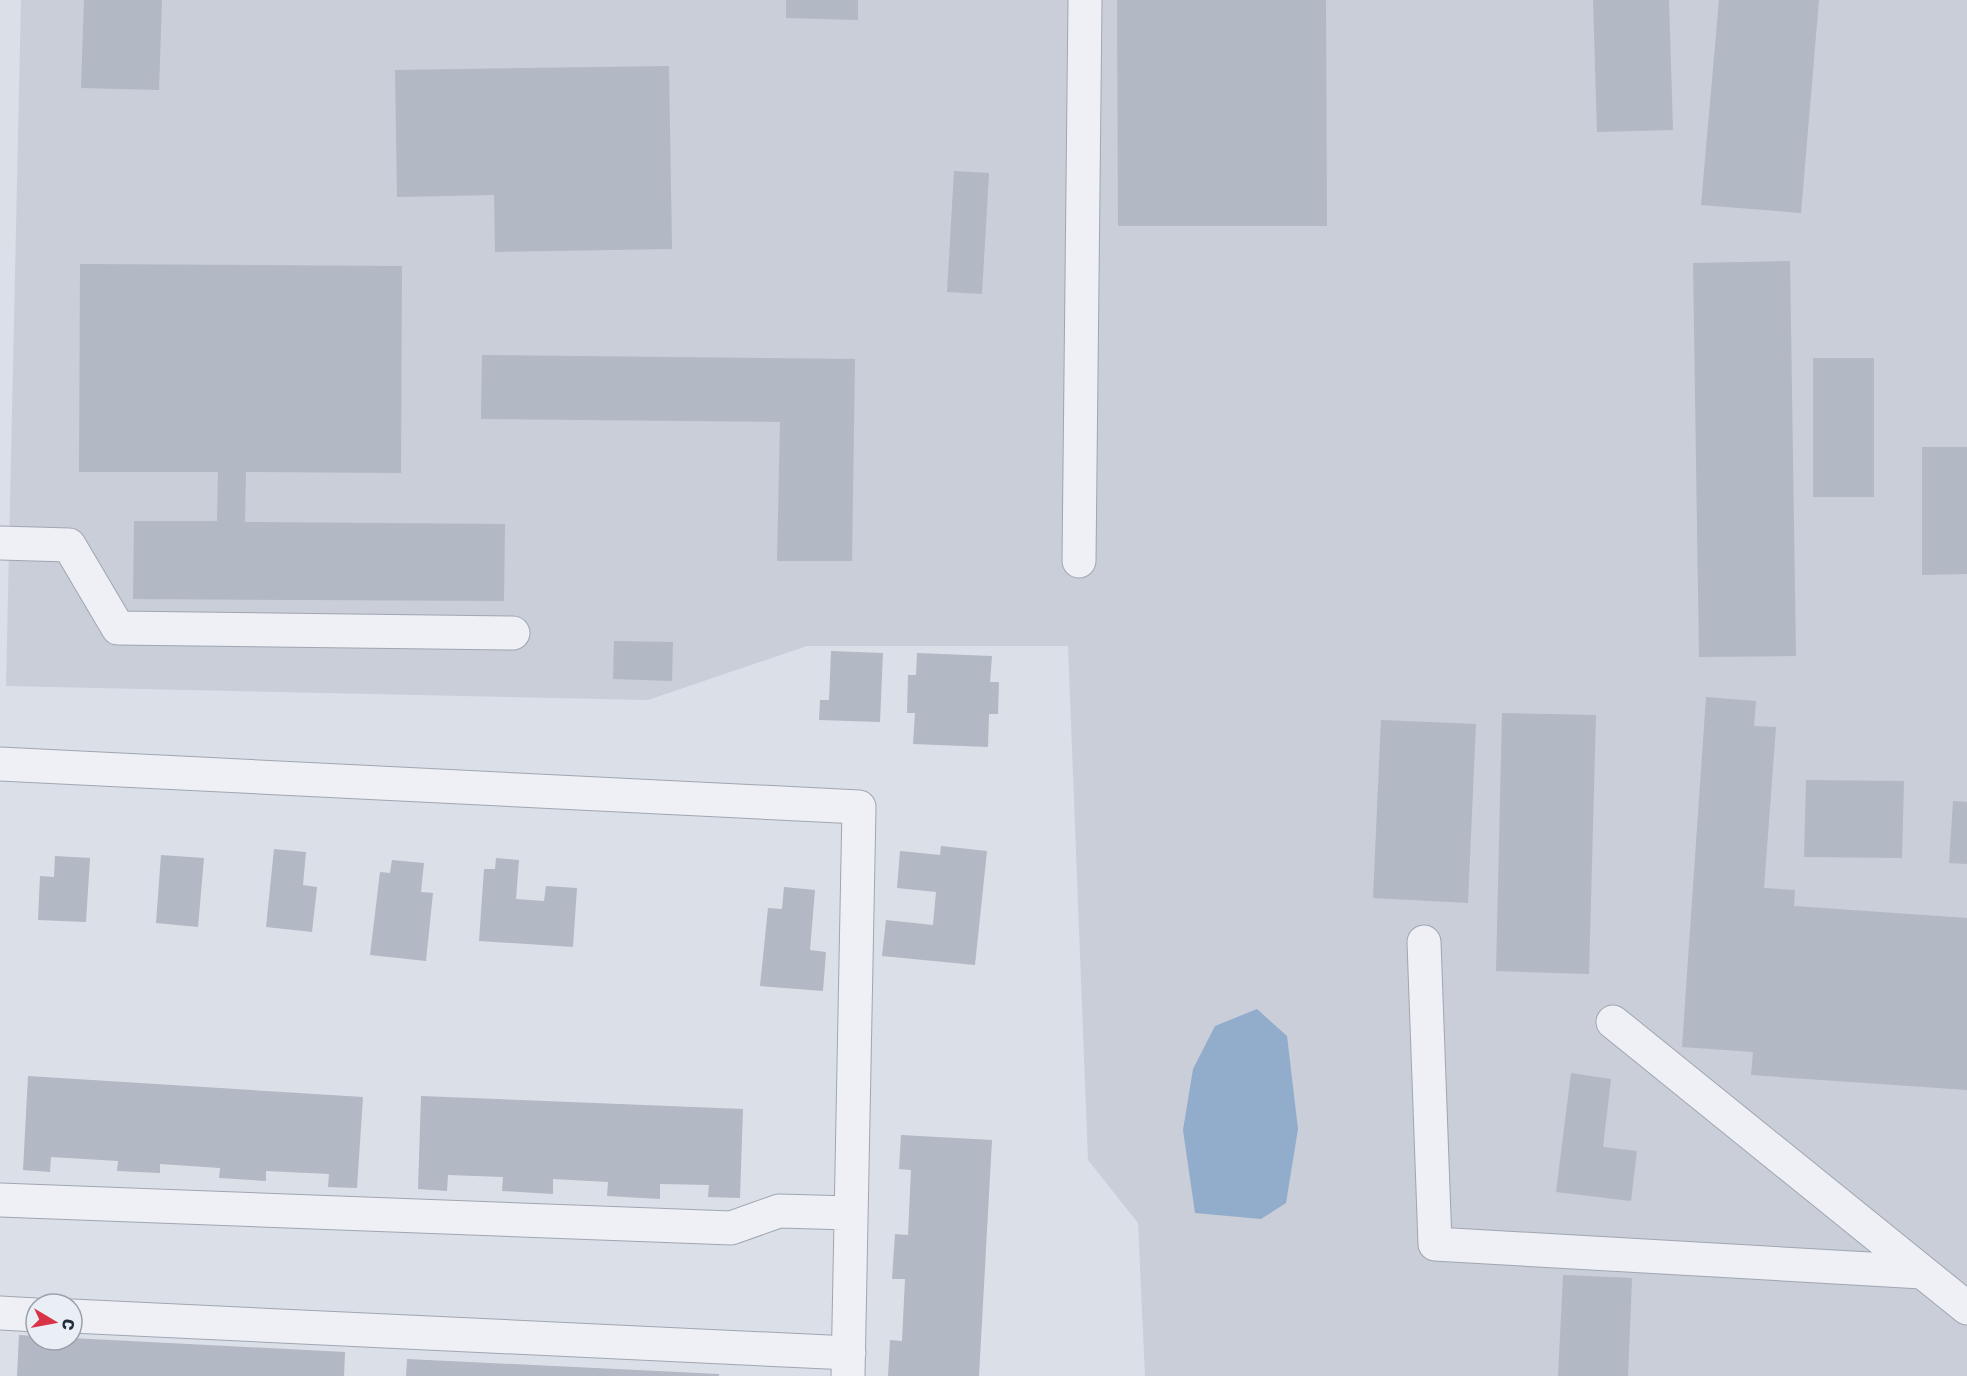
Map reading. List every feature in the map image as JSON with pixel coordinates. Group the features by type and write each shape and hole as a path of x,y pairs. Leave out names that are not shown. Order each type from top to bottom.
{"street":[{"path":"1079,561 1085,0"},
{"path":"0,543 69,545 118,628 513,633"},
{"path":"0,764 859,807 848,1364 84,1318"},
{"path":"1424,942 1435,1244 1923,1272"},
{"path":"1613,1022 1967,1308"},
{"path":"0,1200 731,1228 779,1211 851,1213"},
{"path":"0,1313 24,1314"}],"shaded area":[{"path":"21,0 1967,0 1967,1376 1145,1376 1138,1223 1088,1160 1068,646 807,646 648,700 6,686"}],"water":[{"path":"1257,1009 1287,1036 1298,1129 1286,1203 1261,1219 1195,1213 1183,1130 1193,1069 1215,1026"}],"building":[{"path":"84,0 162,0 159,90 81,88"},
{"path":"786,0 858,0 858,20 786,18"},
{"path":"1117,0 1326,0 1327,226 1118,226"},
{"path":"1593,0 1669,0 1673,130 1597,132"},
{"path":"1719,0 1819,0 1801,213 1701,205"},
{"path":"669,66 672,249 495,252 494,195 397,197 395,70"},
{"path":"954,171 989,173 982,294 947,292"},
{"path":"1790,261 1796,656 1699,657 1693,263"},
{"path":"80,264 402,266 401,473 246,472 245,522 505,524 504,601 133,599 134,521 217,521 218,472 79,472"},
{"path":"482,355 855,359 852,561 777,561 780,422 481,419"},
{"path":"1813,358 1874,358 1874,497 1813,497"},
{"path":"1922,447 1967,447 1967,574 1922,575"},
{"path":"614,641 673,642 672,681 613,679"},
{"path":"831,651 883,653 880,722 819,720 820,700 829,700"},
{"path":"917,653 992,656 990,682 999,682 998,714 989,714 988,747 913,744 915,713 907,713 908,675 916,675"},
{"path":"1706,697 1756,701 1754,726 1776,727 1764,888 1795,890 1794,906 1967,918 1967,1090 1751,1075 1753,1052 1682,1047"},
{"path":"1502,713 1596,715 1589,974 1496,971"},
{"path":"1381,720 1476,724 1468,903 1373,898"},
{"path":"1806,780 1904,781 1902,858 1804,857"},
{"path":"1953,801 1967,802 1967,864 1949,863"},
{"path":"941,846 987,851 975,965 882,956 886,920 933,925 936,892 897,888 900,851 940,855"},
{"path":"274,849 306,852 303,885 317,887 312,932 266,927"},
{"path":"161,855 204,858 198,927 156,923"},
{"path":"55,856 90,858 86,922 38,920 40,876 54,877"},
{"path":"496,858 519,860 516,899 544,901 546,886 577,888 573,947 479,941 484,869 495,869"},
{"path":"392,860 424,863 421,892 433,893 426,961 370,955 380,872 390,873"},
{"path":"784,887 815,890 810,950 826,952 823,991 760,986 768,908 782,909"},
{"path":"1571,1073 1611,1079 1603,1147 1637,1151 1631,1201 1556,1192"},
{"path":"28,1076 363,1097 357,1188 328,1187 329,1174 266,1171 266,1181 219,1178 220,1168 160,1164 160,1173 117,1171 118,1161 51,1157 50,1172 23,1170"},
{"path":"421,1096 743,1109 740,1198 708,1197 709,1185 660,1184 660,1199 607,1196 608,1182 553,1179 553,1194 502,1191 503,1177 448,1175 447,1191 418,1189"},
{"path":"901,1135 992,1140 979,1376 888,1376 890,1340 902,1341 905,1279 892,1279 895,1234 908,1235 911,1170 899,1169"},
{"path":"1563,1275 1632,1278 1628,1376 1558,1376"},
{"path":"19,1335 24,1335 24,1352 84,1352 84,1339 345,1352 344,1376 17,1376"},
{"path":"407,1359 719,1374 719,1376 406,1376"}]}
